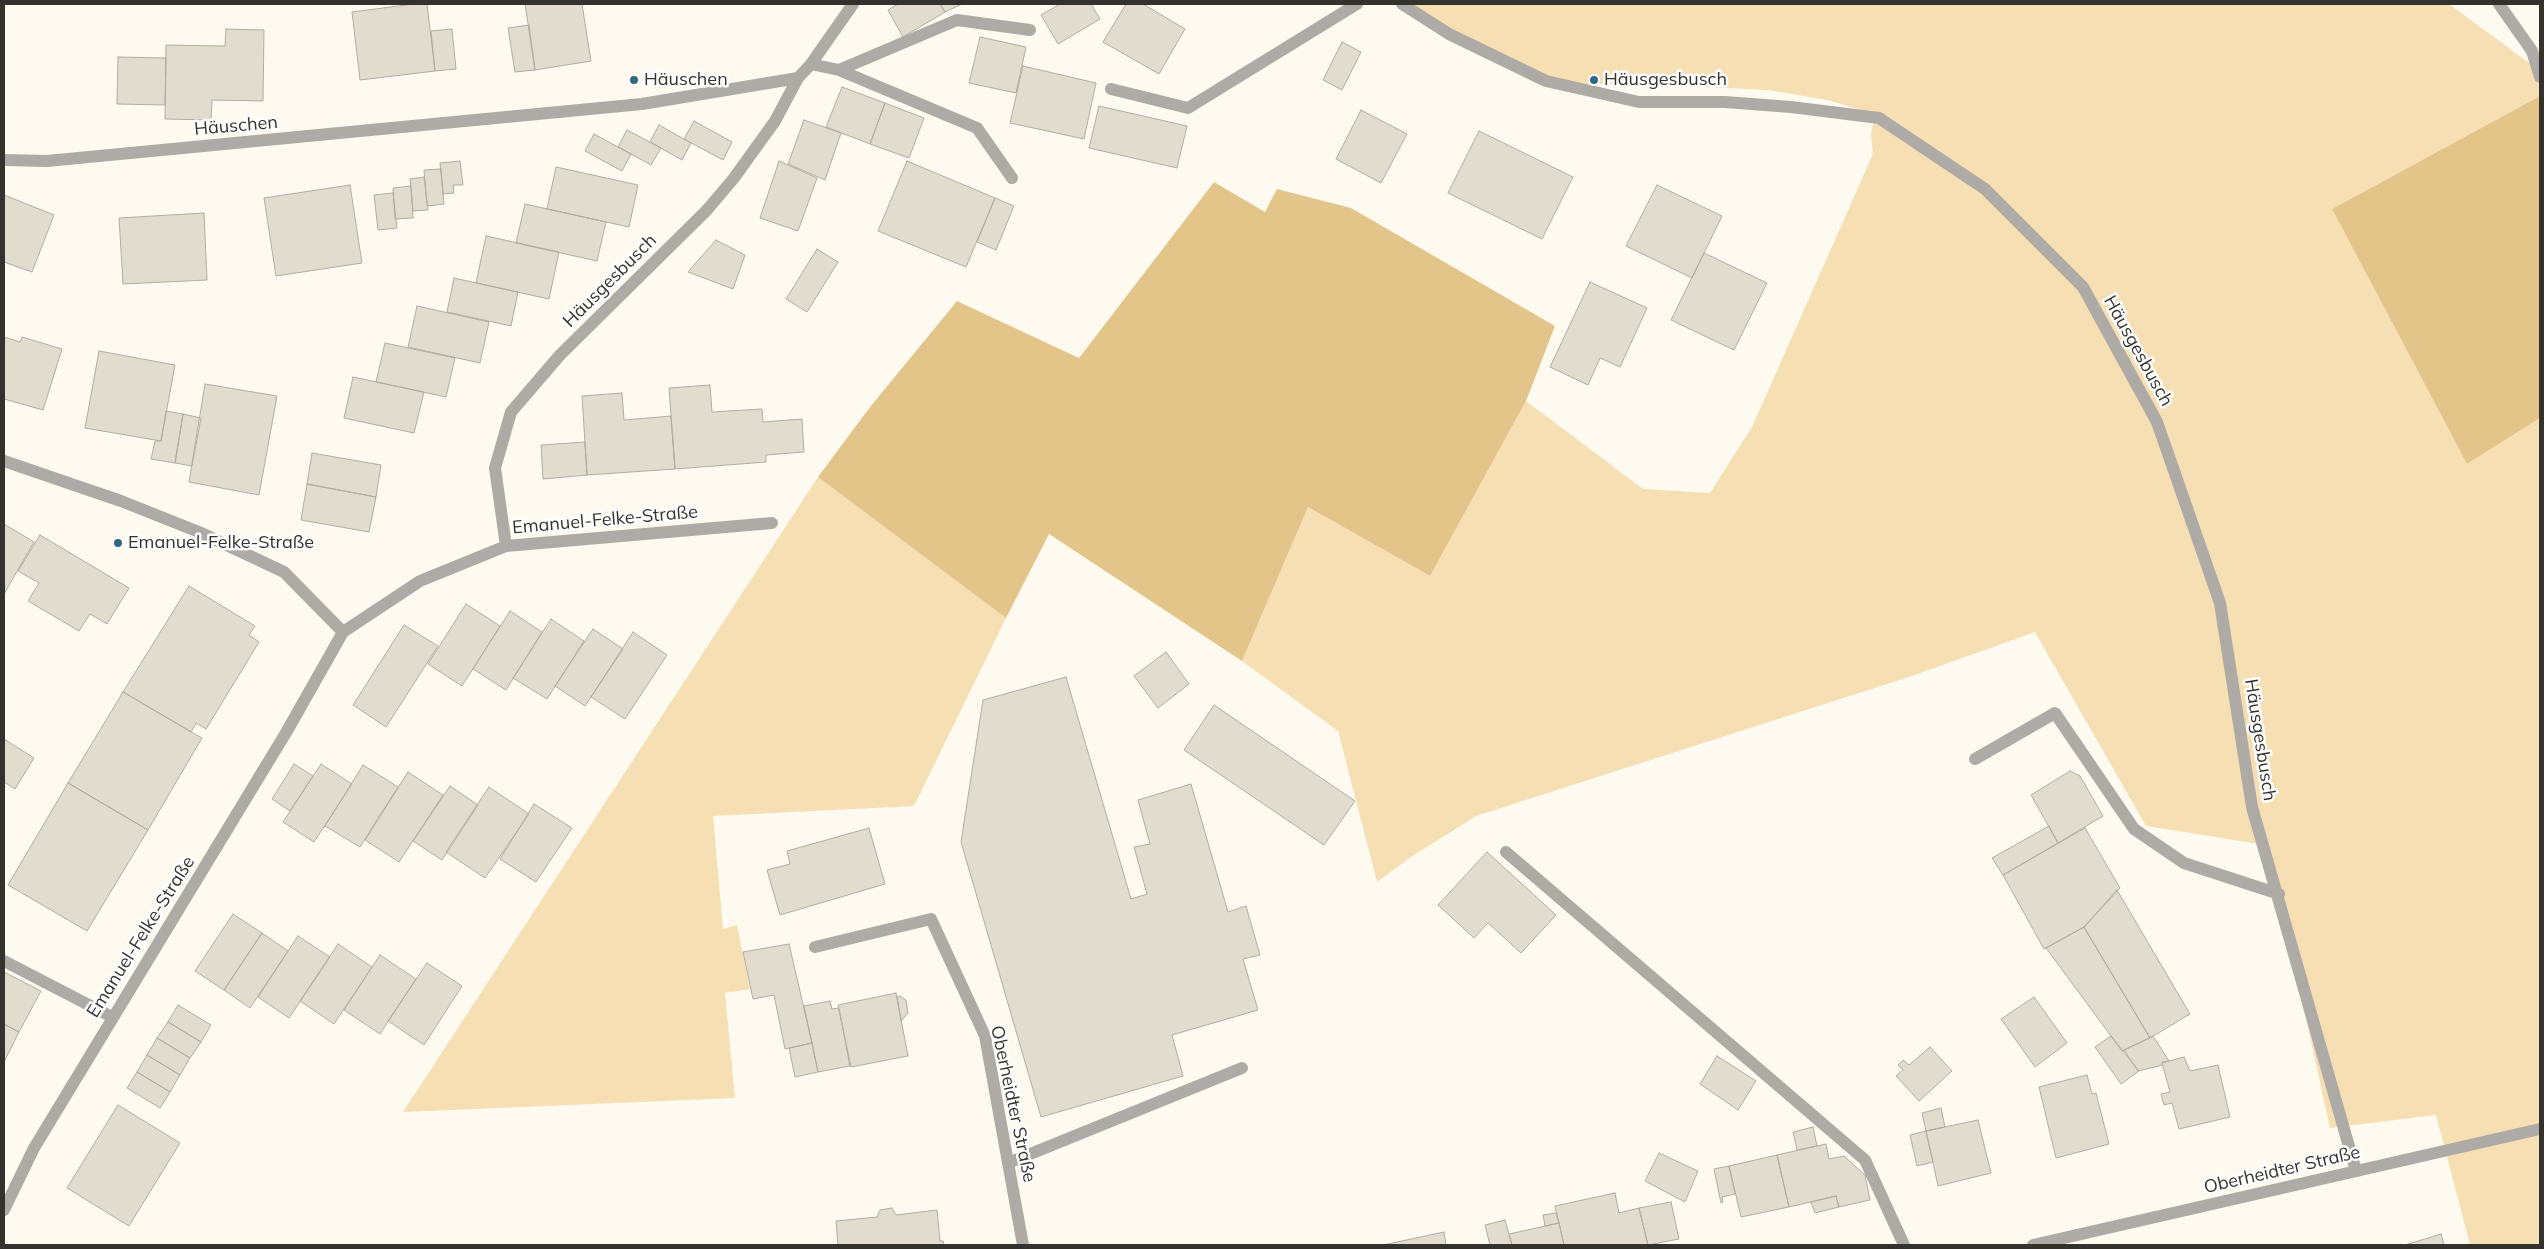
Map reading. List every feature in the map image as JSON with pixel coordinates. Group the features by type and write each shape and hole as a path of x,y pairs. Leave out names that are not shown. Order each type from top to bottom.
{"street":[{"name":"Häusgesbusch","path":"506,546 495,468 511,412 560,355 706,210 734,178 775,121 798,78 811,64 852,4"},
{"path":"1111,89 1188,108 1357,4"},
{"name":"Häusgesbusch","path":"1402,4 1448,34 1546,81 1639,102 1734,103 1791,107 1879,118 1984,189 2083,287 2157,422 2220,603 2252,807 2279,894 2356,1171"},
{"path":"2499,4 2532,51 2540,77"},
{"path":"839,70 957,20 1030,30"},
{"path":"811,64 839,70 977,128 1012,178"},
{"name":"Häuschen","path":"4,160 47,161 624,106 798,78"},
{"path":"4,461 138,508 199,532 284,572 343,632"},
{"name":"Emanuel-Felke-Straße","path":"4,1210 34,1148 287,731 343,632 420,581 506,546 772,523"},
{"path":"1975,759 2055,713 2134,829 2184,863 2279,894"},
{"path":"1506,852 1865,1160 1904,1245"},
{"name":"Oberheidter Straße","path":"815,947 931,919 985,1036 1023,1245"},
{"path":"4,961 112,1017"},
{"path":"1008,1163 1242,1068"},
{"name":"Oberheidter Straße","path":"2033,1245 2540,1129"}],"shaded area":[{"path":"1401,4 2449,4 2540,71 2540,96 2332,209 2467,464 2540,418 2540,1245 2470,1245 2436,1115 2330,1128 2300,991 2259,844 2146,826 2035,632 1912,676 1476,816 1411,857 1377,882 1338,731 1242,661 1308,507 1430,576 1526,401 1643,489 1710,493 1752,427 1873,154 1871,135 1875,114 1827,100 1768,90 1648,84 1583,84 1531,72"},
{"path":"2540,96 2540,418 2467,464 2332,209"},
{"path":"1214,182 1265,212 1277,189 1351,208 1555,326 1526,401 1430,576 1308,507 1242,661 1049,534 1006,618 818,477 870,407 957,301 1079,358"},
{"path":"818,477 1006,618 914,806 713,816 723,929 737,925 750,989 725,993 735,1098 403,1112"}],"building":[{"path":"427,4 435,71 360,80 352,12"},
{"path":"525,4 582,4 591,61 535,70"},
{"path":"898,4 940,4 945,12 903,37 888,10"},
{"path":"940,4 962,4 945,12"},
{"path":"1060,4 1091,4 1100,19 1058,44 1041,15"},
{"path":"1126,4 1143,4 1185,29 1159,74 1103,42"},
{"path":"529,25 535,70 515,72 508,28"},
{"path":"226,29 264,30 263,101 212,100 211,120 165,119 166,45 225,46"},
{"path":"452,29 456,69 435,71 431,31"},
{"path":"980,37 1026,47 1016,93 969,83"},
{"path":"1342,42 1361,52 1342,90 1323,80"},
{"path":"118,57 166,58 165,105 117,104"},
{"path":"1023,66 1096,83 1084,139 1010,123"},
{"path":"842,87 885,103 870,144 826,127"},
{"path":"885,103 924,118 909,158 870,144"},
{"path":"1099,106 1187,126 1177,168 1089,148"},
{"path":"1361,110 1407,134 1381,183 1336,159"},
{"path":"804,120 841,133 825,180 788,164"},
{"path":"694,121 732,142 723,160 684,139"},
{"path":"659,125 691,143 682,160 650,142"},
{"path":"627,130 661,148 651,165 618,147"},
{"path":"1479,131 1573,177 1542,239 1448,193"},
{"path":"594,134 631,154 622,171 585,151"},
{"path":"460,161 463,185 453,185 454,193 443,194 440,163"},
{"path":"779,161 817,178 798,231 760,218"},
{"path":"907,161 995,198 966,267 878,231"},
{"path":"556,167 638,185 629,227 547,209"},
{"path":"441,169 444,204 427,206 424,170"},
{"path":"424,177 428,210 413,211 410,179"},
{"path":"350,185 362,263 276,276 264,198"},
{"path":"1657,185 1722,216 1692,278 1626,246"},
{"path":"411,186 413,218 395,219 393,188"},
{"path":"393,193 397,228 378,230 374,195"},
{"path":"4,195 54,215 32,272 4,262"},
{"path":"995,198 1014,206 996,250 977,242"},
{"path":"525,204 606,222 597,261 516,243"},
{"path":"204,213 207,280 123,284 119,218"},
{"path":"486,236 559,252 549,299 476,283"},
{"path":"716,240 745,255 733,289 688,272"},
{"path":"817,249 838,262 807,312 786,299"},
{"path":"1704,253 1767,283 1734,350 1671,320"},
{"path":"454,278 518,292 511,326 447,312"},
{"path":"1590,282 1647,308 1620,367 1600,358 1588,385 1550,367"},
{"path":"417,306 489,322 480,363 408,347"},
{"path":"4,337 20,342 22,337 62,349 43,410 4,399"},
{"path":"385,343 455,358 446,397 376,382"},
{"path":"99,351 175,365 161,441 85,428"},
{"path":"353,377 424,392 414,433 344,418"},
{"path":"205,384 277,396 259,495 189,482"},
{"path":"710,385 712,412 762,409 763,422 802,419 804,452 766,455 766,462 675,469 669,388"},
{"path":"622,393 624,420 671,416 675,469 587,475 582,396"},
{"path":"166,411 183,414 175,463 151,459 155,441 161,441"},
{"path":"183,414 201,418 192,466 175,463"},
{"path":"585,442 587,475 543,479 541,445"},
{"path":"312,453 381,465 376,497 307,484"},
{"path":"307,484 376,497 369,532 301,520"},
{"path":"4,524 34,542 4,594"},
{"path":"40,535 129,588 107,624 90,614 79,631 28,601 39,583 18,571"},
{"path":"189,586 255,626 249,635 259,642 206,729 196,723 191,732 123,692"},
{"path":"466,604 500,626 462,686 428,664"},
{"path":"510,611 542,632 506,690 473,669"},
{"path":"551,619 584,641 547,699 513,678"},
{"path":"404,625 438,646 386,727 353,705"},
{"path":"593,629 623,649 585,706 555,686"},
{"path":"633,632 667,655 625,719 591,697"},
{"path":"1166,652 1189,684 1158,708 1134,676"},
{"path":"1066,677 1131,899 1147,894 1134,847 1150,844 1138,800 1191,784 1228,912 1246,906 1260,955 1243,959 1258,1010 1172,1035 1183,1076 1041,1117 961,842 983,700"},
{"path":"123,692 202,738 148,830 68,783"},
{"path":"1214,705 1355,801 1324,845 1184,750"},
{"path":"4,739 34,758 15,789 4,782"},
{"path":"294,764 313,776 290,811 272,799"},
{"path":"321,764 352,784 314,842 283,822"},
{"path":"363,765 398,787 360,847 325,826"},
{"path":"2070,771 2080,776 2103,816 2058,843 2031,795"},
{"path":"408,772 443,795 399,862 365,840"},
{"path":"68,783 148,830 87,931 8,885"},
{"path":"450,786 478,805 442,860 413,841"},
{"path":"489,787 529,814 485,878 446,852"},
{"path":"534,804 572,828 536,882 500,859"},
{"path":"2049,826 2058,843 2003,875 1992,858"},
{"path":"869,828 885,884 780,915 767,870 790,864 787,851"},
{"path":"2085,828 2120,888 2084,927 2044,949 2003,875"},
{"path":"1487,852 1556,915 1521,953 1488,923 1474,938 1438,905"},
{"path":"2117,890 2190,1014 2150,1038 2084,927"},
{"path":"233,914 262,933 224,990 195,971"},
{"path":"2084,927 2150,1038 2122,1051 2046,948"},
{"path":"262,933 288,951 250,1008 224,990"},
{"path":"298,936 330,957 289,1018 258,997"},
{"path":"338,944 372,967 334,1024 300,1001"},
{"path":"789,944 812,1043 785,1049 774,995 753,999 743,952"},
{"path":"380,955 416,979 380,1034 344,1010"},
{"path":"427,963 462,986 424,1045 388,1021"},
{"path":"4,972 41,991 19,1032 4,1024"},
{"path":"896,993 908,1056 851,1067 838,1005"},
{"path":"900,996 906,1000 908,1013 901,1021 897,997"},
{"path":"2034,997 2067,1043 2035,1067 2001,1019"},
{"path":"830,1001 832,1009 839,1008 850,1066 818,1072 804,1006"},
{"path":"178,1005 211,1025 201,1042 168,1022"},
{"path":"168,1022 201,1042 190,1058 157,1038"},
{"path":"4,1024 19,1032 4,1062"},
{"path":"2111,1036 2139,1071 2121,1084 2095,1047"},
{"path":"2153,1036 2169,1061 2162,1062 2163,1065 2138,1071 2124,1050"},
{"path":"157,1038 190,1058 180,1075 147,1055"},
{"path":"812,1043 818,1072 795,1077 789,1048"},
{"path":"1930,1047 1952,1071 1919,1101 1896,1076 1903,1070 1898,1065 1903,1060 1909,1065"},
{"path":"147,1055 180,1075 170,1092 137,1072"},
{"path":"1717,1056 1756,1081 1738,1110 1700,1084"},
{"path":"2184,1057 2190,1071 2218,1065 2230,1117 2179,1129 2172,1103 2164,1105 2161,1094 2170,1092 2162,1063"},
{"path":"137,1072 170,1092 160,1108 127,1088"},
{"path":"2087,1075 2092,1094 2096,1093 2109,1144 2056,1158 2039,1087"},
{"path":"118,1105 180,1143 129,1226 67,1188"},
{"path":"1941,1108 1945,1127 1926,1131 1922,1113"},
{"path":"1978,1120 1991,1173 1938,1186 1926,1131"},
{"path":"1813,1127 1817,1146 1797,1150 1793,1132"},
{"path":"1926,1131 1933,1162 1917,1166 1910,1135"},
{"path":"1826,1144 1829,1159 1844,1156 1865,1175 1870,1200 1839,1207 1836,1196 1789,1207 1777,1155"},
{"path":"1659,1153 1698,1171 1685,1202 1645,1181"},
{"path":"1777,1155 1789,1207 1741,1217 1729,1166"},
{"path":"1729,1166 1735,1194 1722,1197 1723,1202 1721,1203 1714,1169"},
{"path":"1615,1193 1619,1213 1639,1208 1648,1245 1564,1245 1555,1206"},
{"path":"1836,1196 1839,1207 1815,1213 1811,1202"},
{"path":"1671,1202 1679,1239 1648,1245 1639,1208"},
{"path":"892,1208 896,1215 937,1210 940,1241 943,1241 944,1245 838,1245 836,1221 877,1217 880,1210"},
{"path":"1556,1213 1559,1223 1545,1226 1543,1215"},
{"path":"1505,1220 1512,1245 1490,1245 1485,1225"},
{"path":"1559,1223 1564,1245 1512,1245 1509,1234"},
{"path":"1444,1232 1446,1245 1383,1245"},
{"path":"2441,1234 2444,1245 2405,1245"}],"place":[{"name":"Häuschen","path":"634,80"},
{"name":"Häusgesbusch","path":"1594,80"},
{"name":"Emanuel-Felke-Straße","path":"118,543"}]}
